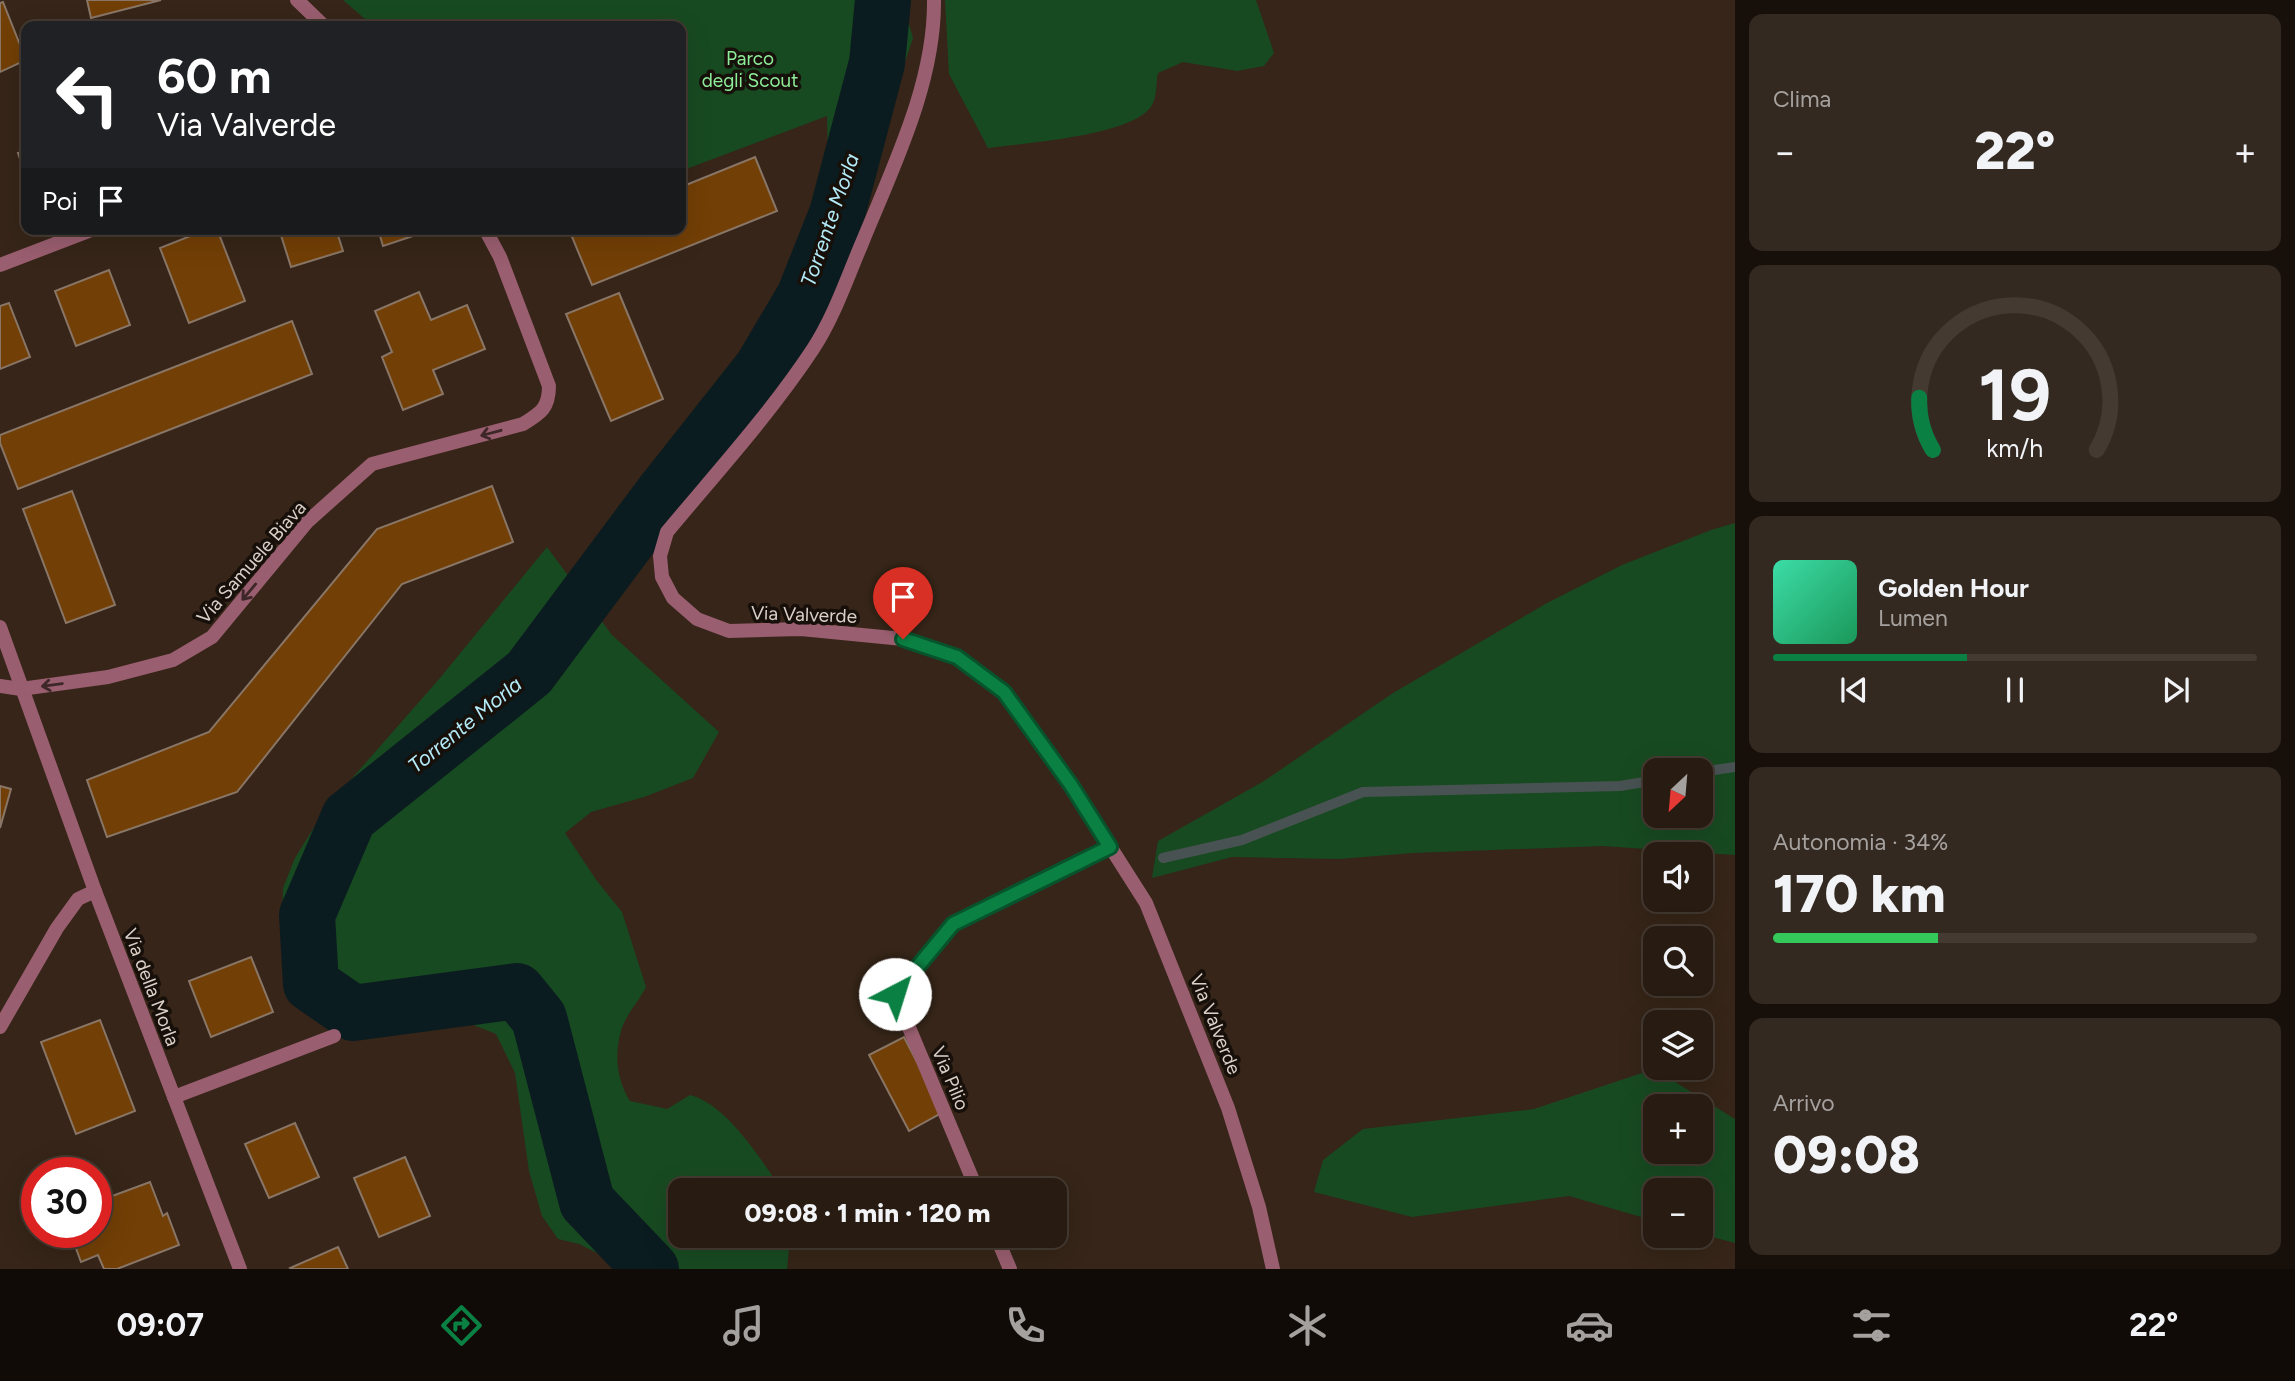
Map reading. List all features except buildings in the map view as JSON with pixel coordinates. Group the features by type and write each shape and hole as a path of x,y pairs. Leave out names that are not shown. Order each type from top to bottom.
{"street":[{"path":"297,0 319,21"},
{"name":"Via Valverde","path":"934,0 932,49 923,88 835,306 815,346 789,384 667,533 660,556 662,577 673,598 697,620 729,631 801,629 903,639 957,657 1004,692 1071,785 1146,904 1228,1108 1259,1207 1272,1269"},
{"path":"0,265 78,235"},
{"name":"Via Samuele Biava","path":"0,686 21,689 108,677 173,660 212,637 307,522 372,464 523,424 539,414 549,401 549,386 500,257 488,235"},
{"name":"Via della Morla","path":"0,627 95,891 240,1269"},
{"name":"Via Pilio","path":"972,1178 895,994 953,924 1110,847"},
{"path":"0,1027 57,928 78,899 95,891"},
{"path":"174,1097 334,1036"},
{"path":"1001,1248 1010,1269"}],"green space":[{"name":"Parco degli Scout","path":"343,0 902,0 913,38 858,202 788,283 828,159 827,116 686,169 686,21 367,21"},
{"path":"945,0 1256,0 1274,53 1264,66 1237,71 1183,62 1158,73 1152,105 1142,116 1124,124 1077,136 988,148 949,74"},
{"path":"1735,523 1735,855 1713,854 1713,842 1643,842 1643,849 1602,846 1413,853 1339,859 1232,857 1152,878 1158,841 1264,781 1393,693 1547,603 1622,565"},
{"path":"547,547 612,635 719,732 693,778 644,797 591,812 565,833 597,881 622,912 646,987 626,1020 619,1040 617,1058 620,1076 630,1101 667,1109 690,1095 704,1100 730,1121 774,1178 668,1178 668,1248 789,1248 787,1269 629,1269 579,1244 558,1239 542,1216 529,1171 515,1073 496,1034 466,1022 373,1020 332,1010 308,988 291,960 282,926 283,888 295,858 326,808 440,678"},
{"path":"1643,1073 1643,1080 1672,1080 1694,1094 1643,1094 1643,1164 1713,1164 1713,1105 1735,1119 1735,1243 1713,1237 1713,1178 1643,1178 1643,1218 1569,1196 1412,1217 1314,1192 1323,1160 1363,1129 1534,1109"}],"waterway":[{"name":"Torrente Morla","path":"651,1269 587,1202 539,1018 517,991 353,1013 311,984 307,915 349,817 529,673 664,492 762,368 804,297 837,214 877,63 883,0"},
{"path":"1713,770 1735,767"},
{"path":"1163,858 1242,840 1363,792 1620,786 1643,782"}],"route":[{"path":"895,994 953,924 1110,847 1071,785 1004,692 957,657 903,639"}]}
